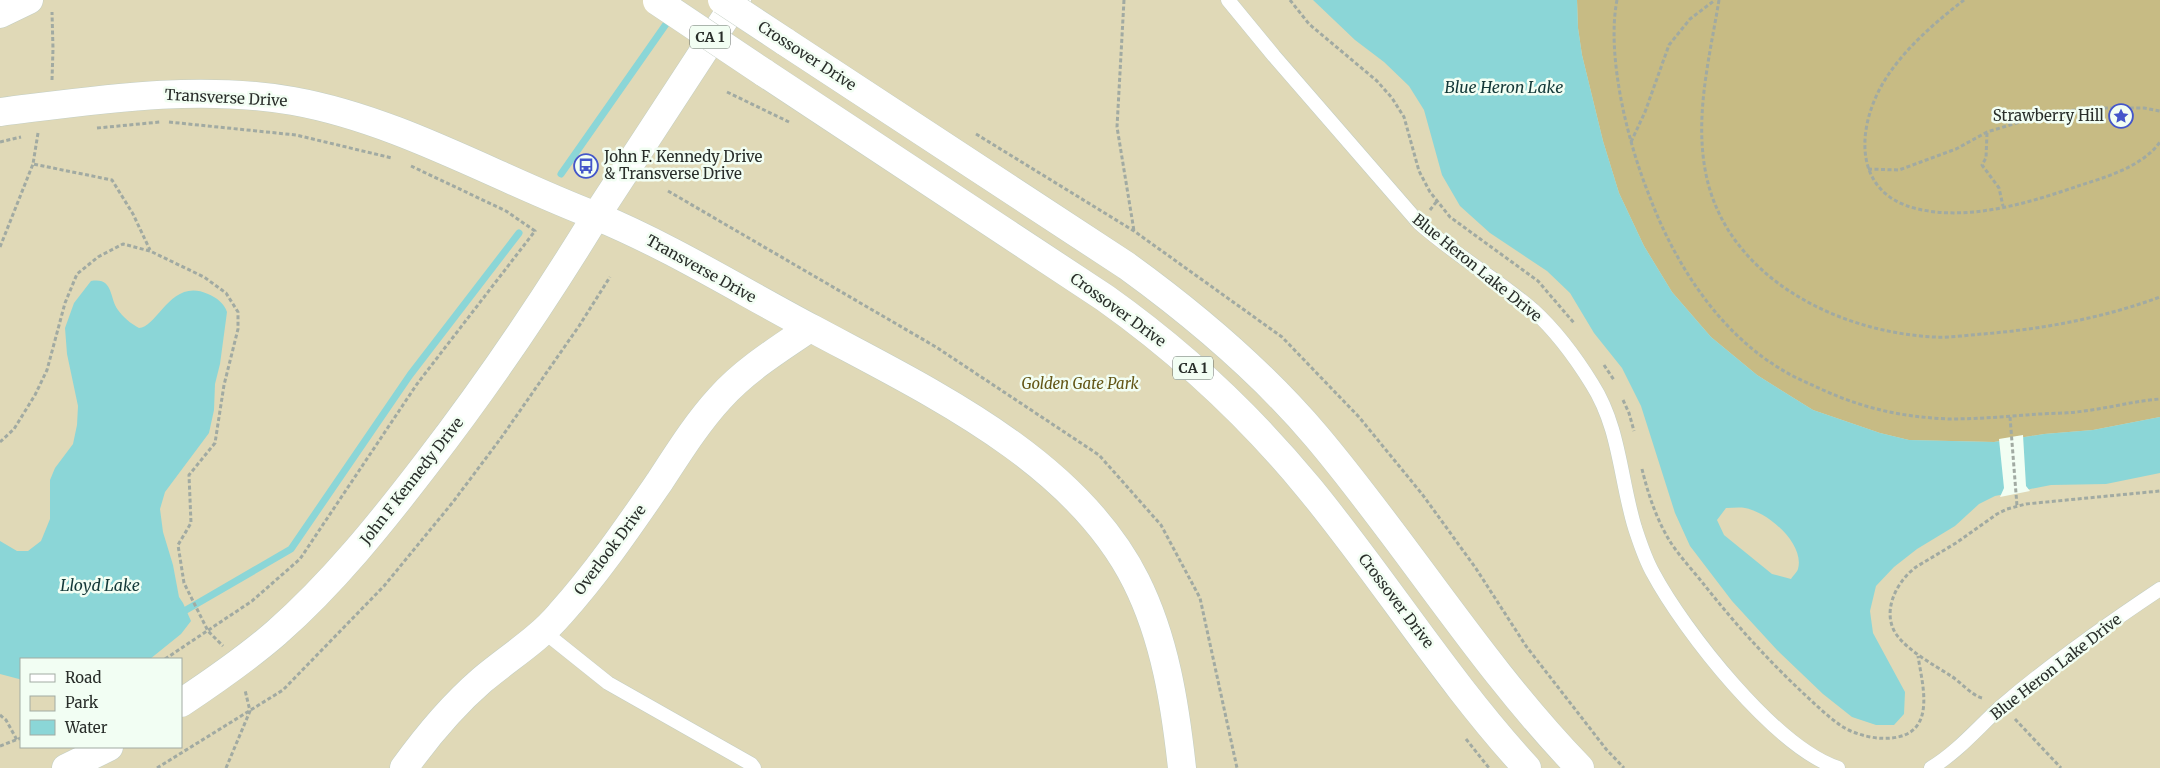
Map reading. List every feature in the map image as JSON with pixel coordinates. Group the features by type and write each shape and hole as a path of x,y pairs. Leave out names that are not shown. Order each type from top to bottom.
{"main road":[{"name":"Crossover Drive","path":"722,0 1127,266 1175,302 1247,364 1293,411 1340,465 1516,696 1580,768"},
{"name":"John F Kennedy Drive","path":"182,702 276,633 346,564 388,514 480,392 545,296 737,0"},
{"name":"Crossover Drive","path":"656,1 1105,298 1151,332 1220,392 1265,437 1310,489 1480,713 1527,768"},
{"path":"0,14 40,3"},
{"name":"Transverse Drive","path":"0,112 100,99 158,94 246,96 294,101 346,114 396,132 646,238 910,382 996,434 1050,474 1090,514 1109,537 1136,580 1156,630 1170,687 1182,768"},
{"name":"Overlook Drive","path":"404,768 428,735 453,708 480,682 543,631 560,614 605,557 705,415 722,396 766,358 810,328"},
{"path":"66,768 107,748"}],"lane":[{"name":"Blue Heron Lake Drive","path":"1228,0 1419,223 1441,242 1512,293 1534,312 1562,342 1593,384 1611,423 1634,526 1646,558 1665,594 1715,662 1762,714 1796,744 1838,768"},
{"name":"Blue Heron Lake Drive","path":"1931,768 1956,750 2003,705 2120,616 2160,589"},
{"path":"543,631 576,655 608,683 751,764 754,768"}],"path":[{"path":"1124,0 1117,127 1134,231"},
{"path":"1617,0 1615,19 1616,61 1623,106 1631,142 1653,207 1677,257 1704,297 1736,335 1779,368 1865,407 1907,416 1947,419 2010,419 2083,411 2160,398"},
{"path":"1631,142 1645,112 1669,45 1683,26 1698,12 1717,0"},
{"path":"1717,0 1705,94 1702,150 1705,170 1711,194 1721,217 1733,236 1759,268 1786,290 1846,319 1889,331 1935,338 2053,326 2128,308 2160,297"},
{"path":"1964,0 1914,44 1891,71 1875,99 1866,130 1864,145 1867,169 1887,194 1905,205 1916,209 1960,212 2003,206 2066,190 2123,169 2148,156 2160,142"},
{"path":"40,3 53,50 51,86"},
{"path":"727,92 795,125"},
{"path":"1867,169 1899,170 1956,149 1987,132 2046,114 2089,108 2144,108 2160,111"},
{"path":"94,128 169,122 296,135 398,160"},
{"path":"0,247 33,164 38,133 47,132"},
{"path":"1987,132 1986,158 1982,165 1999,188 2003,206"},
{"path":"33,164 112,180 133,214 150,251"},
{"path":"167,658 252,602 300,559 417,384 534,231 506,211 407,164"},
{"path":"0,442 14,429 47,370 65,303 77,274 98,256 123,244 150,251 204,277 226,293 238,312 238,330 224,385 215,443 189,475 192,523 178,545 184,583 208,631 239,662"},
{"path":"156,768 283,690 384,586 453,502 501,438 579,326 610,277"},
{"path":"2010,419 2017,506"},
{"path":"1987,697 1980,698 1954,678 1918,656 1896,634 1890,614 1892,603 1899,584 1908,573 1997,514 2017,506 2160,491"},
{"path":"226,768 250,711"},
{"path":"0,715 6,720 17,740"},
{"path":"2012,715 2060,768"},
{"path":"1460,732 1489,768"},
{"path":"0,746 20,738"}],"green space":[{"name":"Golden Gate Park","path":"0,0 2160,0 2160,768 0,768"}],"shaded area":[{"path":"1577,0 2160,0 2160,417 2093,430 2044,434 1994,442 1909,440 1880,433 1813,410 1757,375 1711,337 1672,292 1644,246 1619,193 1603,141 1582,55 1578,28"}],"water":[{"name":"Blue Heron Lake","path":"1313,0 1577,0 1578,28 1582,55 1603,141 1619,193 1644,246 1672,292 1711,337 1757,375 1813,410 1880,433 1909,440 1994,442 2044,434 2093,430 2160,417 2160,473 2106,484 2051,485 1995,496 1979,504 1955,526 1917,549 1894,567 1876,586 1870,611 1873,633 1905,692 1904,714 1894,725 1876,725 1852,717 1823,694 1777,650 1732,601 1690,546 1675,513 1641,406 1622,368 1594,333 1570,293 1547,271 1490,233 1460,206 1442,175 1424,110 1409,86 1384,62 1355,40","holes":["1726,508 1743,508 1754,511 1774,522 1783,531 1796,549 1799,559 1798,569 1791,579 1772,574 1724,535 1717,520"]},
{"name":"Lloyd Lake","path":"91,281 98,281 104,282 107,285 120,312 139,328 146,326 167,304 184,292 195,291 208,294 220,301 227,312 220,364 215,384 214,410 209,433 165,492 160,509 163,532 173,565 179,597 191,621 181,634 151,658 20,658 20,680 0,674 0,541 17,551 28,551 41,541 50,519 50,480 55,468 73,444 77,425 78,406 67,354 65,328 74,303"}],"pier":[{"path":"2023,435 2026,486 2030,491 2000,497 2004,488 1999,439"}],"waterway":[{"path":"561,174 671,17"},
{"path":"186,610 291,549 410,375 519,233"}],"place":[{"name":"Strawberry Hill","path":"2121,116"},
{"name":"John F. Kennedy Drive & Transverse Drive","path":"586,166"}]}
